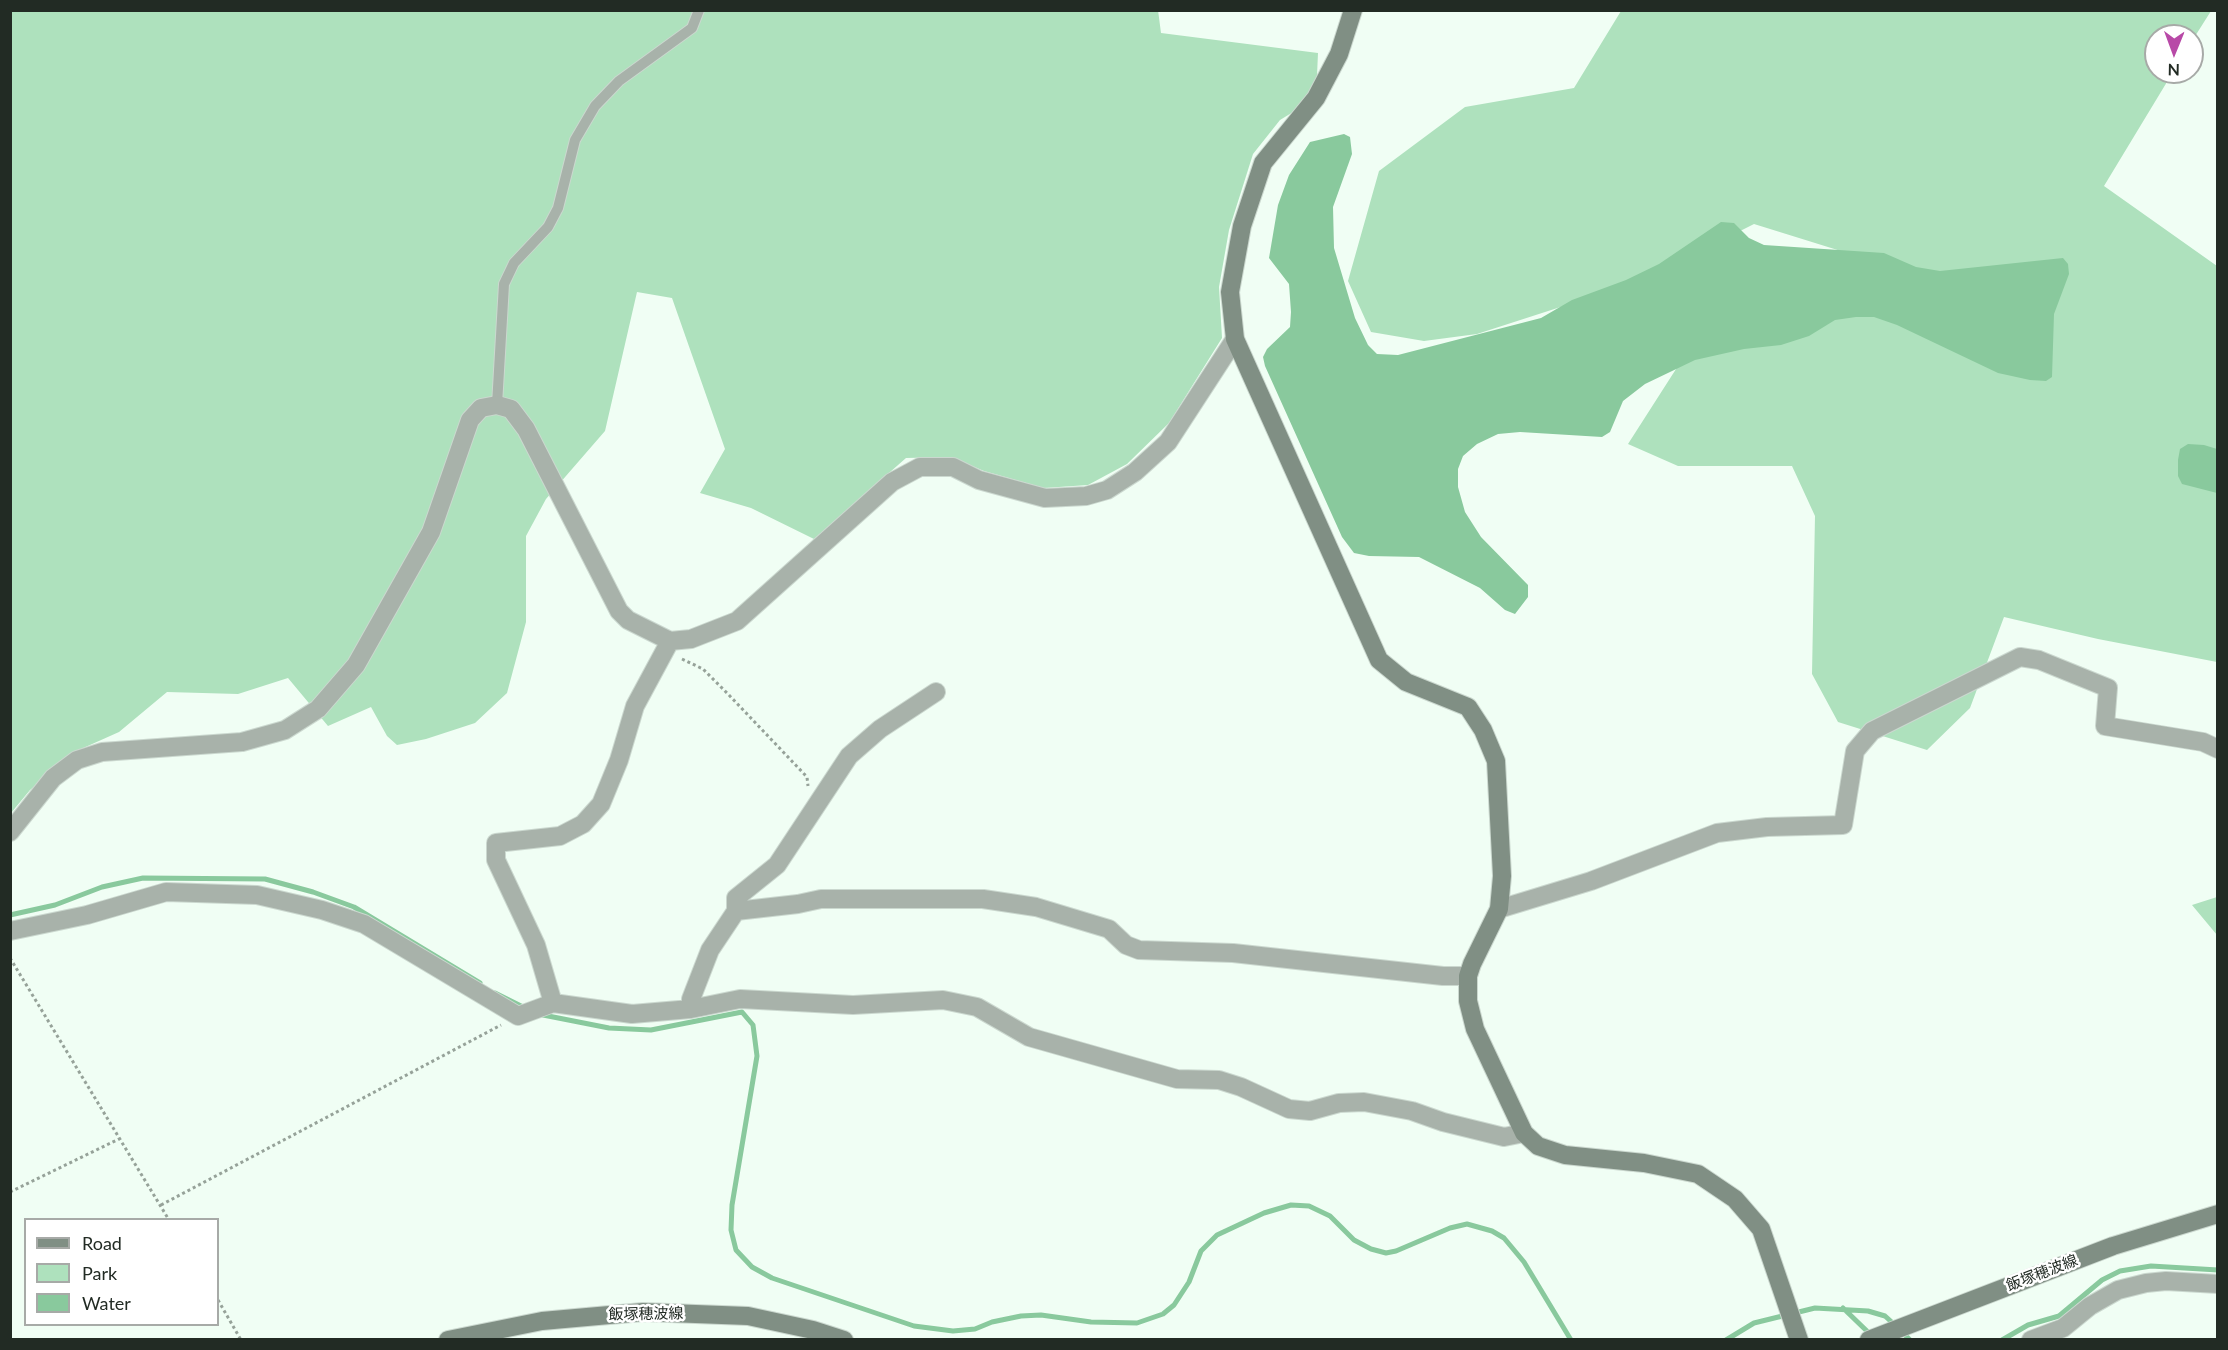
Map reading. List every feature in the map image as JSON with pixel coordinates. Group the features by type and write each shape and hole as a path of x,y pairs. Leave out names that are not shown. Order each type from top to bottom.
{"street":[{"path":"1353,10 1339,54 1317,98 1263,163 1242,226 1230,292 1235,339 1379,660 1406,682 1468,707 1483,730 1496,761 1502,876 1499,909 1468,976 1468,1001 1475,1029 1524,1133 1538,1146 1565,1155 1644,1163 1698,1174 1735,1199 1761,1229 1798,1340"},
{"path":"10,832 53,778 77,760 102,752 242,742 285,730 318,709 356,665 431,532 470,420 481,408 496,405 511,409 526,429 619,610 628,620 667,645 691,639 737,621 892,482 920,467 952,467 979,480 1045,498 1086,496 1107,490 1135,472 1168,442 1235,339"},
{"path":"550,1005 536,945 496,860 496,843 560,836 583,824 601,804 635,706 667,645"},
{"path":"1499,909 1591,881 1717,833 1767,827 1843,825 1855,751 1872,731 2020,657 2039,660 2108,688 2105,726 2203,742 2217,749"},
{"path":"691,1009 691,999 710,950 736,911 736,898 777,865 849,756 880,729 936,692"},
{"path":"10,931 87,915 166,892 257,895 322,910 364,924 521,1016 550,1005 632,1014 691,1009 740,999 853,1005 943,1000 977,1007 1029,1037 1177,1079 1219,1080 1241,1087 1289,1109 1310,1111 1339,1103 1364,1102 1412,1111 1443,1122 1504,1137 1524,1133"},
{"path":"736,911 822,899 983,899 1036,907 1109,929 1126,945 1139,950 1160,953 1233,953 1443,976 1468,976"},
{"name":"飯塚穂波線","path":"1869,1340 2113,1246 2217,1214"},
{"path":"2031,1340 2062,1328 2090,1306 2118,1290 2166,1281 2217,1284"},
{"name":"飯塚穂波線","path":"448,1340 542,1321 643,1312 748,1316 813,1330 844,1340"}],"lane":[{"path":"496,405 504,284 514,263 548,227 553,218 575,140 595,106 619,81 692,28 699,10"}],"path":[{"path":"667,645 703,669 807,777 808,788"},
{"path":"10,958 168,1218"},
{"path":"161,1205 521,1016"},
{"path":"10,1192 119,1139"},
{"path":"219,1302 241,1340"}],"green space":[{"path":"1158,10 1161,33 1318,53 1316,98 1280,120 1253,154 1229,230 1219,287 1222,338 1169,423 1127,464 1088,485 1044,488 984,471 951,457 906,458 814,539 751,508 700,493 725,449 672,298 637,292 605,431 546,499 526,536 526,622 507,693 475,723 426,739 397,745 387,736 371,707 328,726 288,678 238,694 167,692 119,732 81,749 30,790 11,813 11,11"},
{"path":"1621,11 2211,11 2203,24 2144,24 2144,84 2166,84 2104,186 2217,266 2217,662 2098,639 2004,617 1970,708 1927,750 1838,722 1812,674 1815,516 1792,466 1678,466 1628,444 1685,355 1918,275 1754,224 1641,281 1477,334 1424,341 1371,332 1348,281 1379,171 1465,107 1574,88"},
{"path":"2218,897 2217,935 2192,905"}],"water":[{"path":"1344,134 1350,137 1352,154 1333,207 1334,248 1355,318 1368,345 1377,354 1398,355 1541,318 1572,300 1626,280 1659,264 1721,222 1734,223 1749,238 1764,245 1884,253 1916,267 1940,271 2063,258 2068,264 2069,274 2054,314 2052,377 2046,381 2030,380 1998,373 1897,325 1874,317 1856,317 1835,320 1809,336 1781,345 1744,349 1695,360 1645,384 1623,401 1610,432 1602,437 1520,432 1498,434 1477,444 1463,456 1458,469 1458,487 1465,512 1481,537 1528,585 1528,597 1515,614 1505,610 1480,588 1419,557 1369,556 1354,553 1342,537 1265,366 1263,357 1267,349 1290,327 1289,284 1269,258 1278,205 1289,175 1310,142"},
{"path":"2188,444 2217,449 2217,493 2182,484 2178,476 2178,460 2180,449"}],"waterway":[{"path":"10,915 55,905 102,887 143,878 265,879 313,892 354,907 480,983"},
{"path":"495,993 527,1009"},
{"path":"538,1014 609,1028 651,1030 742,1012 753,1025 757,1056 732,1205 731,1230 736,1250 752,1267 772,1278 914,1326 953,1331 975,1329 992,1322 1021,1316 1041,1315 1091,1322 1137,1323 1163,1314 1174,1305 1189,1282 1201,1251 1217,1235 1264,1213 1291,1205 1309,1206 1330,1216 1354,1240 1371,1249 1386,1253 1450,1228 1467,1224 1492,1231 1504,1238 1524,1262 1571,1340"},
{"path":"2002,1340 2028,1325 2059,1316 2102,1280 2120,1271 2151,1266 2218,1270"},
{"path":"1726,1340 1754,1323 1815,1308 1868,1311 1885,1316 1896,1326"},
{"path":"1843,1308 1870,1334"},
{"path":"1902,1332 1910,1340"}]}
